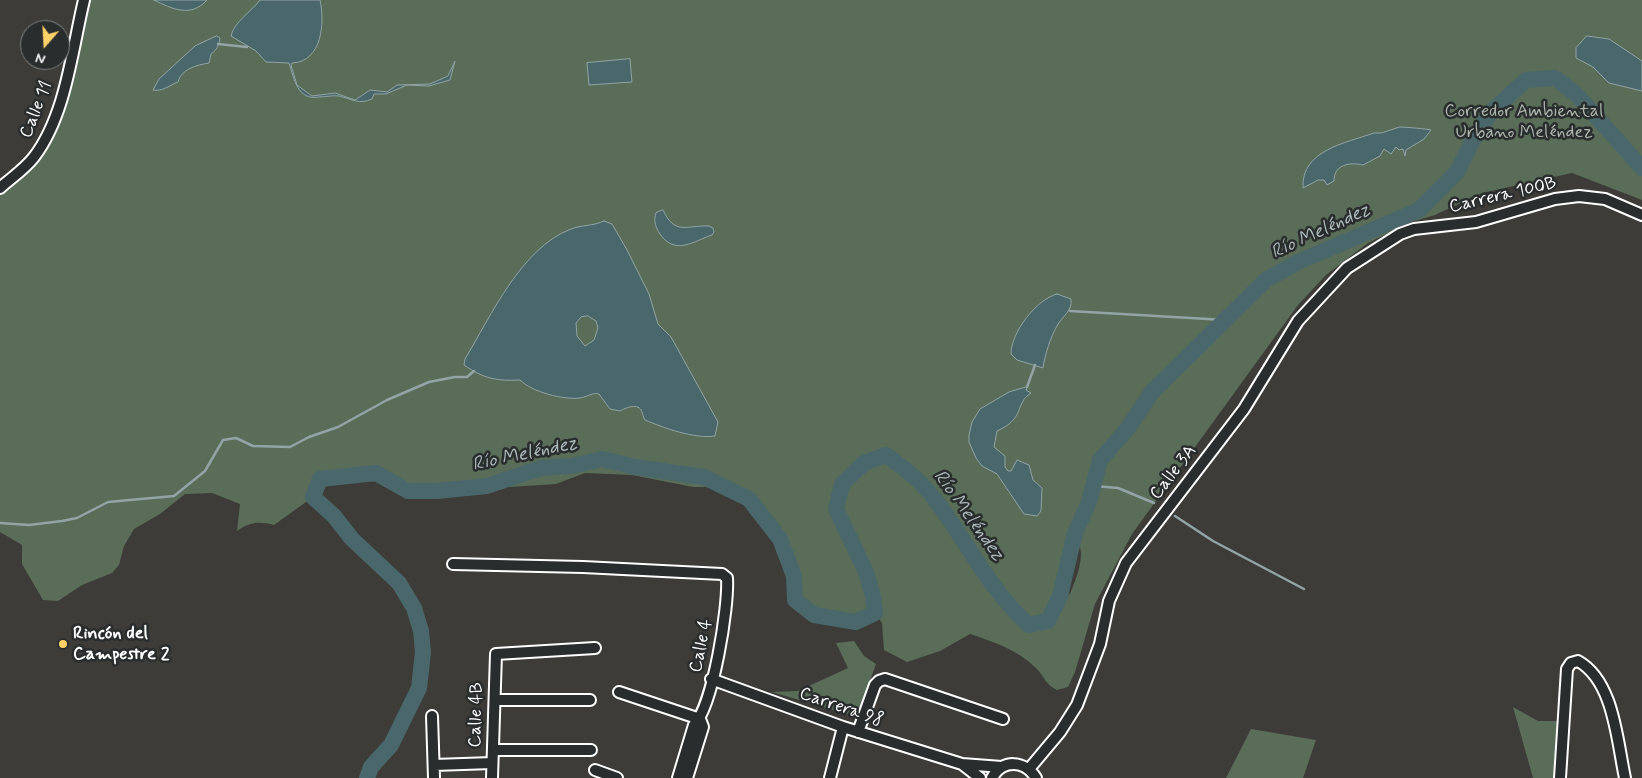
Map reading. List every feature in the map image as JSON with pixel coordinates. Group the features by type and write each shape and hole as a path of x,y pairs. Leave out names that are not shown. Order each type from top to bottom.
{"street":[{"name":"Calle 11","path":"0,188 33,159 53,122 66,81 84,0"},
{"path":"0,176 12,177"},
{"name":"Carrera 100B","path":"1400,234 1414,229 1476,222 1555,199 1579,196 1605,199 1642,214"},
{"name":"Calle 3A","path":"1029,769 1060,732 1077,705 1100,644 1109,601 1126,563 1244,409 1298,321 1347,268 1400,234"},
{"name":"Calle 4","path":"453,564 593,567 722,574 727,578 724,624 712,679 700,718 694,725 678,778"},
{"name":"Calle 4B","path":"492,778 496,654 595,648"},
{"path":"1560,778 1567,670 1571,663 1578,661 1584,665 1602,687 1608,703 1625,778"},
{"name":"Carrera 98","path":"712,679 843,727 962,764 1002,767 1015,764 1029,769"},
{"path":"858,732 875,685 879,681 886,679 1003,719"},
{"path":"620,692 700,718"},
{"path":"495,700 590,700"},
{"path":"432,716 434,778"},
{"name":"Calle 4","path":"687,778 703,728 700,718"},
{"path":"830,778 843,727"},
{"path":"493,750 591,750"},
{"path":"434,765 492,763"},
{"name":"Carrera 98","path":"962,764 980,778"},
{"path":"992,778 1002,767"},
{"path":"1029,769 1036,778"},
{"path":"595,770 617,778"}],"green space":[{"name":"Corredor Ambiental Urbano Meléndez","path":"84,0 1642,0 1642,200 1572,173 1482,193 1435,215 1411,222 1368,243 1326,275 1298,305 1132,534 1095,604 1075,672 1068,687 1057,690 1047,682 1036,668 1014,651 970,634 940,651 907,662 884,650 882,623 875,613 856,622 814,615 795,600 794,576 780,539 749,499 714,482 704,487 693,487 632,475 585,473 556,484 510,487 491,484 437,491 408,491 376,473 320,479 313,497 274,525 255,523 237,531 240,504 212,493 185,494 160,514 134,529 124,546 119,565 112,573 82,585 58,601 43,600 22,564 22,545 0,532 0,188 33,159 53,122 66,70 70,70 70,55","holes":["1074,537 1081,550 1080,565 1070,594 1060,596"]},
{"path":"854,641 864,656 876,664 857,717 772,692 798,691 848,668 836,643"},
{"path":"1513,707 1538,721 1561,721 1558,778 1533,778"},
{"path":"1251,729 1316,740 1303,778 1226,778"}],"water":[{"path":"154,0 207,0 201,6 194,9 181,10"},
{"path":"260,0 320,0 321,30 315,49 310,56 291,65 297,85 289,63 266,62 256,51 231,36 239,22"},
{"path":"217,36 220,38 219,43 211,54 209,63 190,68 182,74 178,82 166,88 153,90 159,79 195,46"},
{"path":"1587,36 1609,39 1642,61 1642,91 1609,83 1593,67 1576,58 1576,48"},
{"path":"630,59 632,82 589,85 587,63"},
{"path":"455,61 450,80 429,86 407,85 386,94 374,94 372,99 367,101 356,101 337,96 312,97 301,92 297,85 312,96 335,93 355,100 370,90 387,92 397,85 430,84 448,76"},
{"path":"1400,127 1431,130 1424,139 1406,150 1405,156 1403,149 1399,150 1396,147 1391,154 1384,149 1380,156 1363,165 1344,165 1337,171 1334,181 1327,185 1324,180 1318,180 1303,188 1304,175 1309,165 1327,150 1374,133 1381,133"},
{"path":"663,210 667,218 677,226 709,226 713,228 714,232 712,235 685,245 678,246 672,244 666,241 660,234 655,224 656,213"},
{"path":"604,221 612,224 627,250 649,294 658,324 671,337 718,422 715,436 698,436 679,432 645,420 640,409 635,406 620,411 610,409 599,394 580,398 557,396 532,388 520,380 504,380 484,376 464,365 465,359 509,285 537,251 553,238 571,229","holes":["588,316 596,321 598,328 594,340 585,346 577,336 576,323 581,317"]},
{"path":"1057,294 1071,299 1071,303 1069,310 1059,322 1052,336 1043,368 1017,360 1011,354 1015,336 1020,327 1041,302"},
{"path":"1027,387 1026,390 1031,393 1026,397 1012,421 997,431 994,447 1005,456 1005,467 1008,471 1011,471 1017,460 1029,465 1033,480 1042,488 1041,511 1037,516 1024,514 997,474 982,466 969,442 972,422 980,409 1009,392"}],"waterway":[{"path":"218,44 247,47"},
{"name":"Río Meléndez","path":"367,778 371,767 391,745 419,688 423,652 421,631 414,608 399,583 352,539 334,516 313,497 320,479 376,473 408,491 437,491 487,486 541,468 572,466 602,459 635,467 704,477 749,499 780,539 794,576 795,600 814,615 856,622 875,613 873,596 866,572 836,509 842,484 864,463 886,455 913,476 932,495 990,581 1015,611 1029,625 1048,621 1060,596 1075,533 1089,502 1100,460 1128,428 1152,392 1266,280 1298,262 1419,210 1457,172 1473,140 1491,112 1526,80 1555,78 1576,94 1642,168"},
{"path":"1070,311 1225,320"},
{"path":"1027,387 1035,365"},
{"path":"0,523 29,525 62,521 77,518 108,502 174,496 205,471 223,440 236,438 253,446 290,447 309,437 338,427 387,400 429,382 455,377 467,377 474,371"},
{"path":"1094,486 1118,488 1154,503"},
{"path":"1175,516 1213,541 1304,589"}],"place":[{"name":"Rincón del Campestre 2","path":"63,644"}]}
